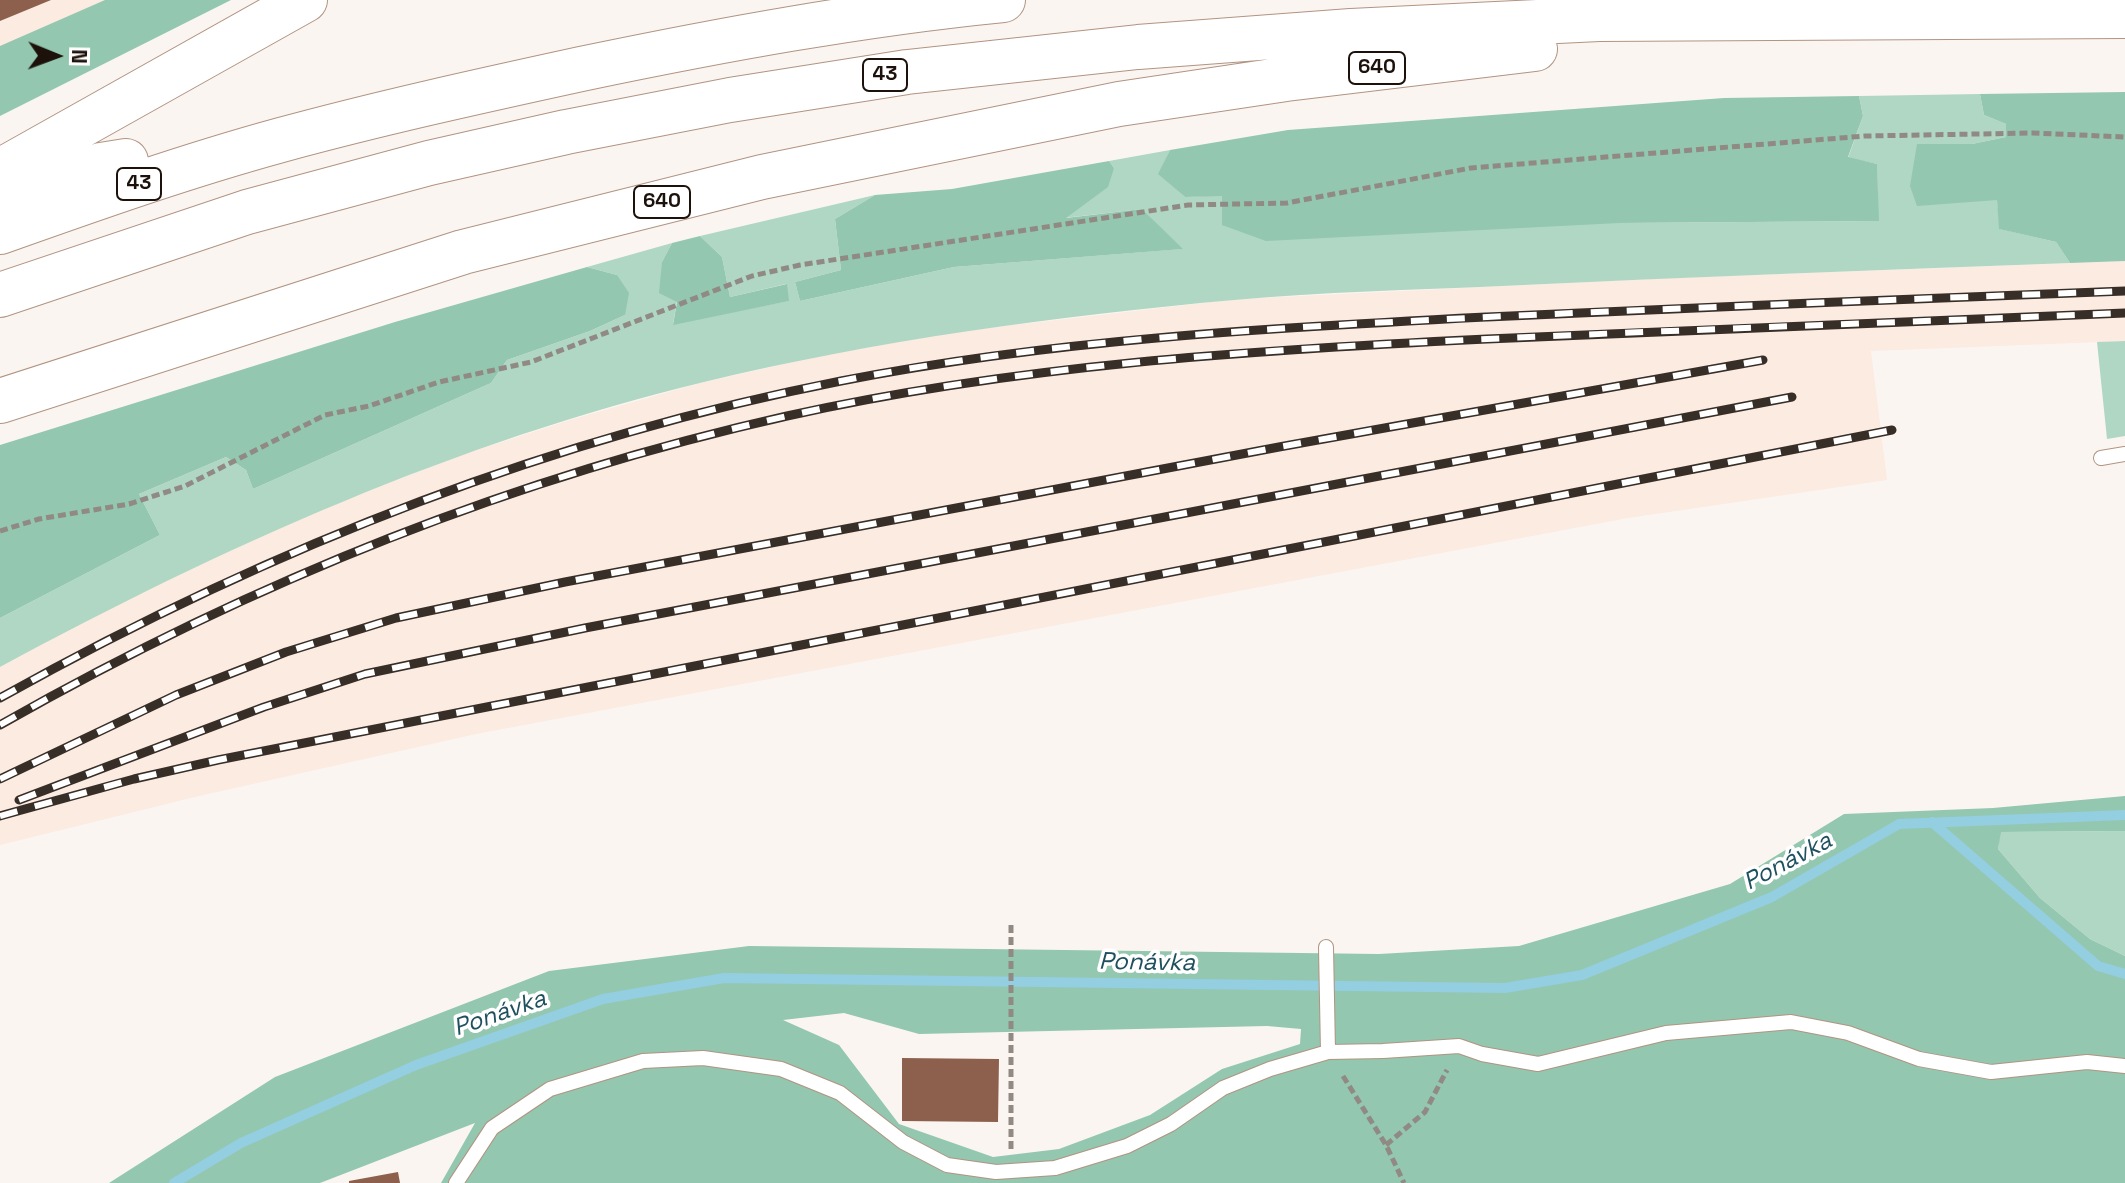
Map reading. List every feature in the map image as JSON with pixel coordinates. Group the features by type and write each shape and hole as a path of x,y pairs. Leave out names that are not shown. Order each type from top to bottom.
{"highway":[{"path":"0,171 305,0"},
{"name":"43","path":"0,232 97,197 279,140 457,96 818,24 1003,0"},
{"name":"640","path":"0,401 365,281 463,252 762,177 1119,104 1286,79 1795,16"},
{"name":"43","path":"0,295 247,212 429,163 730,100 907,72 1138,47 1351,31 1599,19 2125,16"},
{"path":"0,197 101,165 279,140"}],"lane":[{"path":"2101,458 2125,454"},
{"path":"1326,947 1328,1052"},
{"path":"456,1183 492,1128 550,1089 643,1061 703,1058 781,1069 840,1093 903,1142 947,1165 996,1172 1055,1168 1127,1146 1171,1124 1223,1088 1270,1069 1328,1052 1459,1046 1482,1054 1538,1064 1666,1033 1791,1022 1848,1033 1919,1059 1991,1072 2087,1062 2125,1066"}],"path":[{"path":"0,531 39,519 129,504 185,486 325,415 369,406 439,382 531,362 752,276 800,265 1188,205 1287,203 1471,168 1865,136 2033,133 2125,137"},
{"path":"1011,922 1011,1171"},
{"path":"1386,1145 1425,1112 1459,1046"},
{"path":"1328,1052 1386,1145 1404,1183"}],"shaded area":[{"path":"0,0 164,0 0,71"},
{"path":"2125,261 2125,341 1871,351 1887,480 1628,518 476,734 199,796 0,845 0,667 92,617 330,506 458,456 700,383 829,354 961,331 1238,299 1669,278"}],"green space":[{"path":"105,0 231,0 0,116 0,46"},
{"path":"2125,92 2125,261 2070,263 2056,242 1999,229 1997,200 1917,206 1910,186 1917,144 1972,144 2006,137 2006,124 1984,115 1980,94"},
{"path":"1980,94 1984,115 2006,124 2006,137 1972,144 1917,144 1997,199 2000,229 2056,242 2070,263 1267,297 1034,322 835,354 704,382 612,407 431,467 256,539 84,622 0,667 0,618 160,535 139,494 226,457 246,470 253,489 491,383 507,360 590,331 625,315 617,275 587,267 672,243 662,262 677,301 673,324 788,301 786,284 730,297 722,257 700,236 875,195 835,219 841,270 795,282 800,301 954,267 1181,249 1142,209 1064,218 1114,168 1109,161 1170,150 1159,174 1185,197 1222,195 1619,223 1878,221 1877,164 1848,158 1863,116 1859,96"},
{"path":"1859,96 1863,116 1848,157 1877,164 1879,221 1619,223 1266,241 1222,225 1222,196 1185,197 1158,174 1170,150 1288,130 1724,98"},
{"path":"1109,161 1114,168 1108,187 1066,218 1142,209 1183,249 954,267 800,301 795,282 841,270 835,219 875,195 952,189"},
{"path":"700,236 722,257 730,297 787,284 789,301 673,325 677,302 659,293 662,262 672,243"},
{"path":"587,267 617,275 629,293 625,315 590,331 507,360 491,383 253,489 246,470 226,457 139,494 160,535 0,618 0,445 395,322"},
{"path":"2125,341 2125,436 2107,439 2097,342"},
{"path":"2125,796 2125,831 2001,832 1998,849 2040,898 2090,939 2125,956 2125,1183 441,1183 475,1123 320,1183 109,1183 275,1077 549,971 749,946 1379,954 1519,946 1730,884 1844,814 1993,808","holes":["844,1013 919,1034 1267,1026 1301,1029 1300,1044 1222,1069 1150,1115 1059,1149 993,1157 899,1124 839,1045 783,1020"]},
{"path":"2125,831 2125,956 2090,939 2040,898 1998,849 2000,832"}],"building":[{"path":"0,0 51,0 0,21"},
{"path":"902,1058 999,1059 998,1122 902,1121"},
{"path":"398,1172 400,1183 349,1183 349,1181"}],"waterway":[{"name":"Ponávka","path":"174,1183 241,1143 416,1065 603,999 724,978 1505,988 1582,975 1772,897 1899,824 2125,815"},
{"path":"1932,822 2098,966 2125,974"}],"railway":[{"path":"0,698 201,595 304,548 408,506 622,434 731,405 841,381 1001,355 1244,331 1567,313 2125,291"},
{"path":"0,725 188,626 382,541 481,504 684,441 873,398 1047,372 1311,348 2125,313"},
{"path":"0,779 176,695 286,652 396,618 565,582 1279,447 1763,360"},
{"path":"19,800 264,707 365,674 585,628 1792,397"},
{"path":"0,816 134,779 218,760 1892,430"}]}
